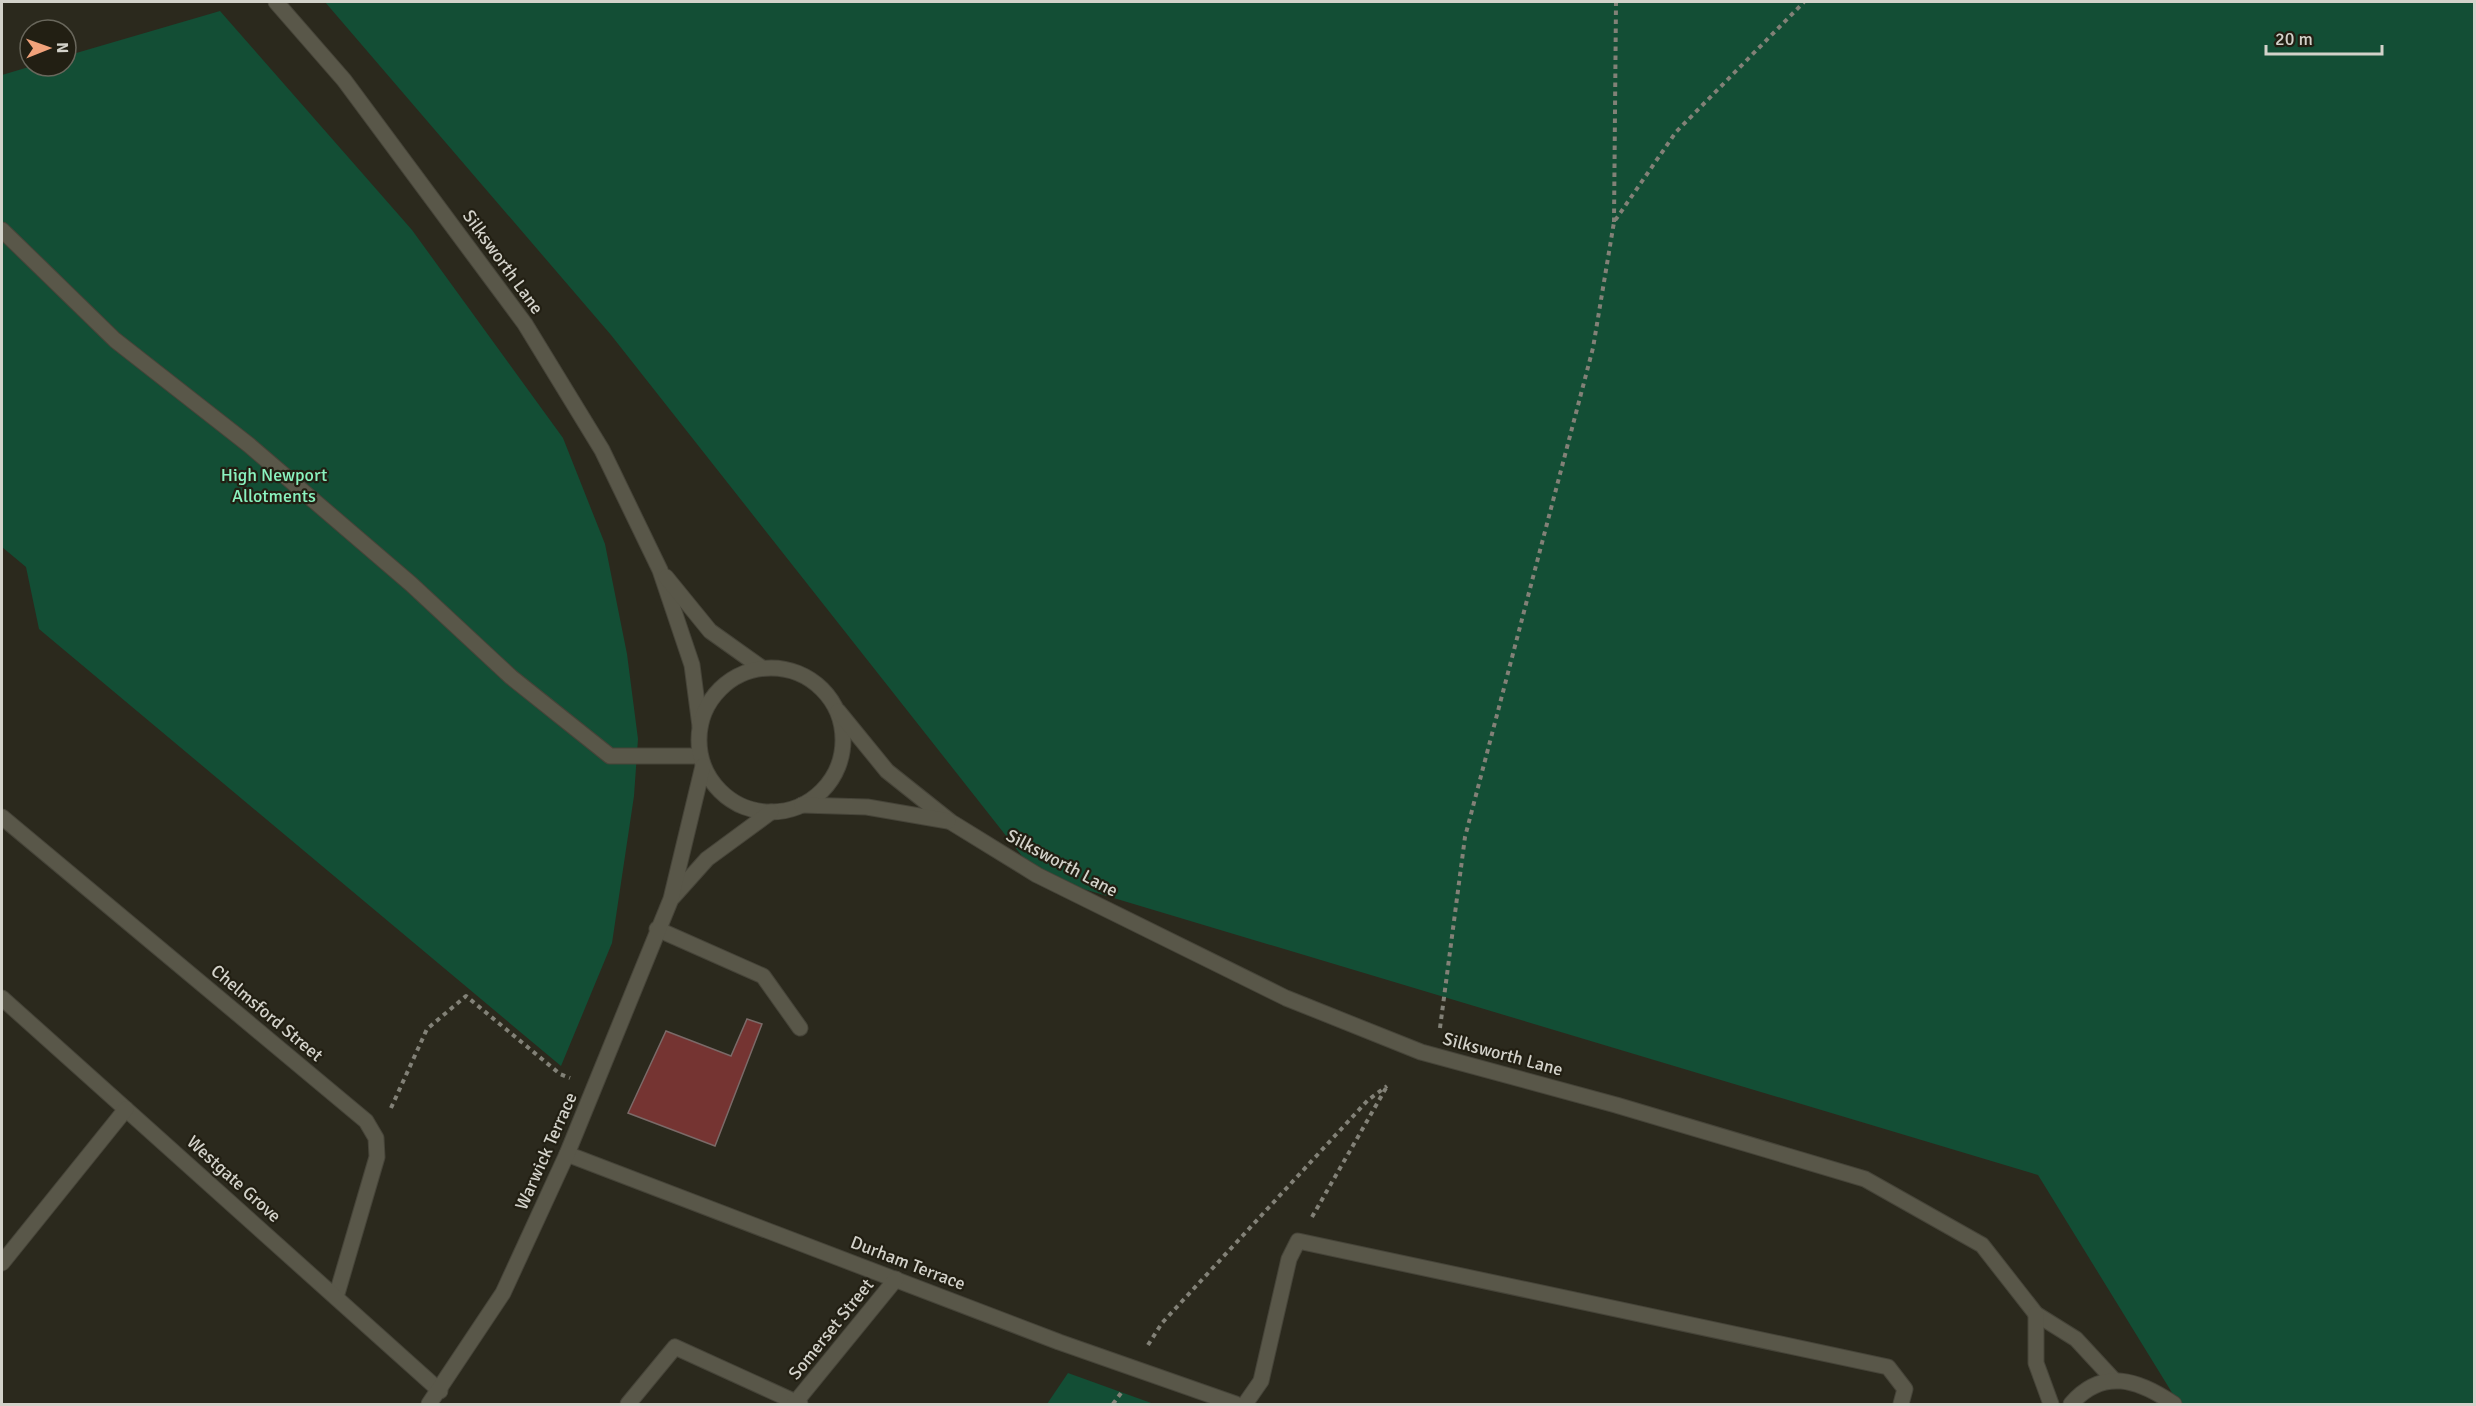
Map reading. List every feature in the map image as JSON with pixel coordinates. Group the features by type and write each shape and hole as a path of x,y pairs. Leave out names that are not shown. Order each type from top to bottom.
{"street":[{"name":"Silksworth Lane","path":"276,2 344,81 525,324 603,450 660,570 692,665 702,761 715,786 741,806 771,812 802,806 867,807 951,822"},
{"path":"2,230 115,340 249,446 411,584 511,677 610,756 702,761"},
{"name":"Silksworth Lane","path":"660,570 710,631 762,668"},
{"name":"Silksworth Lane","path":"700,726 711,699 733,678 762,668 786,669 809,677 826,692 838,711 887,771 951,822 1037,875 1286,999 1411,1048 1616,1105 1865,1179 1982,1245 2036,1314 2076,1339 2113,1379"},
{"name":"Silksworth Lane","path":"802,806 824,790 838,767 844,740 838,711"},
{"name":"Warwick Terrace","path":"429,1404 440,1391 503,1293 567,1154 671,899 702,761"},
{"name":"Warwick Terrace","path":"671,899 707,859 771,812"},
{"name":"Chelmsford Street","path":"2,817 366,1121 376,1138"},
{"path":"657,929 763,975 800,1028"},
{"name":"Westgate Grove","path":"2,998 440,1391"},
{"path":"2,1263 126,1109"},
{"path":"336,1297 377,1157 376,1138"},
{"name":"Durham Terrace","path":"567,1154 1059,1342 1236,1404"},
{"path":"1245,1404 1261,1381 1289,1259 1298,1241 1888,1367 1905,1389 1901,1404"},
{"name":"Somerset Street","path":"628,1404 675,1347 797,1404 896,1280"},
{"path":"2036,1314 2036,1363 2050,1404"},
{"path":"2071,1404 2080,1394 2113,1379 2137,1384 2158,1393 2174,1404"}],"path":[{"path":"1440,1035 1465,837 1593,348 1614,222 1616,2"},
{"path":"1614,222 1676,132 1804,2"},
{"path":"376,1138 427,1029 466,996 560,1074 594,1088"},
{"path":"1145,1350 1162,1323 1251,1225 1368,1100 1387,1086 1298,1241"},
{"path":"1113,1404 1123,1389"}],"green space":[{"path":"325,2 2474,2 2474,1404 2179,1404 2038,1175 1037,875 611,335"},
{"name":"High Newport Allotments","path":"220,11 412,230 563,438 605,544 627,654 638,739 634,796 612,943 561,1066 39,629 26,567 2,547 2,75 18,70 18,78 78,78 78,52"},
{"path":"1068,1373 1154,1404 1047,1404"}],"building":[{"path":"747,1019 762,1024 715,1146 628,1113 666,1031 731,1056"}]}
